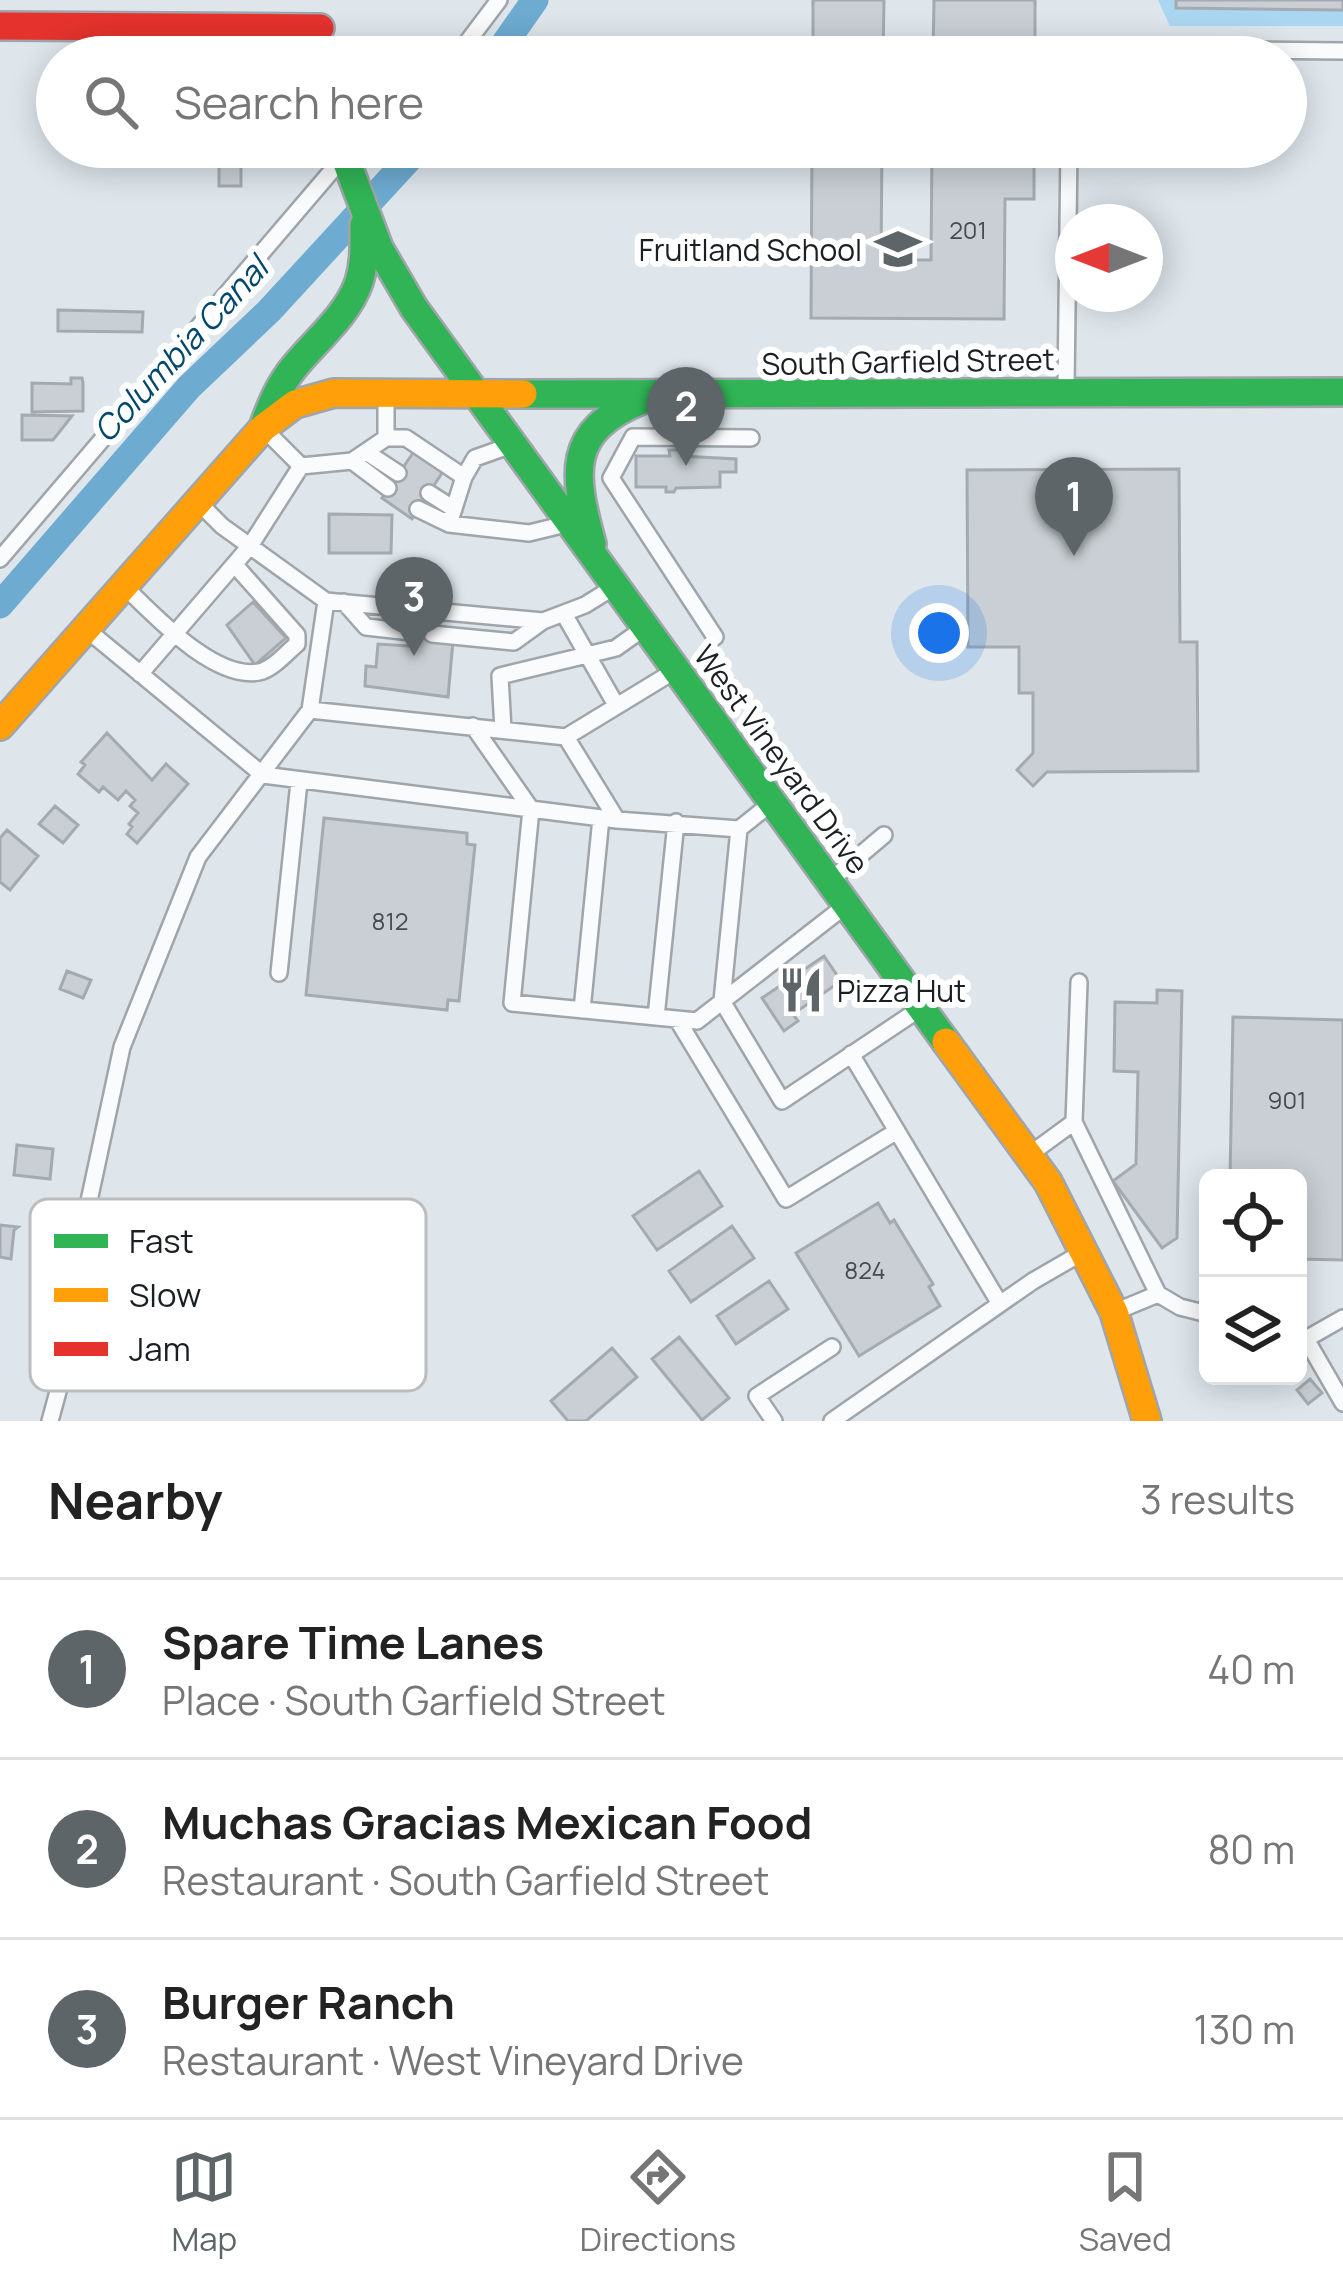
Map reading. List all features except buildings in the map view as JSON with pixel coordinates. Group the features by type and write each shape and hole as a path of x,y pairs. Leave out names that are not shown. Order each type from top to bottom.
{"main road":[{"path":"0,26 85,20 321,28"},
{"path":"0,727 263,428 280,382 362,284 368,230 352,168"},
{"name":"West Vineyard Drive","path":"368,230 414,308 474,393 1030,1154 1114,1312 1147,1421"},
{"name":"South Garfield Street","path":"263,428 306,398 386,393 1343,392"},
{"path":"606,575 580,493 578,465 583,441 602,416 662,395"}],"lane":[{"path":"472,36 499,0"},
{"path":"1307,51 1343,51"},
{"path":"0,559 333,168"},
{"path":"1066,392 1069,168"},
{"path":"386,393 386,438"},
{"path":"263,428 301,466"},
{"path":"715,637 611,478 633,437 751,438"},
{"path":"140,674 250,546 301,466 359,457 386,438 406,438 464,477"},
{"path":"451,516 475,458 512,445"},
{"path":"359,457 393,480"},
{"path":"429,493 451,516"},
{"path":"198,502 250,546 366,628 410,632"},
{"path":"418,509 529,532 568,523"},
{"path":"124,586 176,635 214,662 254,674 267,670 297,644 291,626 235,565"},
{"path":"432,634 514,642 543,621 564,614 606,575"},
{"path":"335,602 543,621"},
{"path":"89,1199 122,1047 198,857 310,710 335,602"},
{"path":"564,614 616,705"},
{"path":"502,730 500,676 616,647 645,628"},
{"path":"86,629 263,775 609,819 739,829"},
{"path":"310,710 566,737 676,671"},
{"path":"473,726 531,809 512,1004 697,1021 848,904"},
{"path":"566,737 609,819 582,1010"},
{"path":"279,974 299,782"},
{"path":"772,802 739,829 722,1001 782,1101 923,1007"},
{"path":"656,1017 676,822"},
{"path":"830,881 884,835"},
{"path":"1079,982 1074,1122 1159,1294 1199,1312"},
{"path":"677,1019 786,1199 897,1131"},
{"path":"851,1054 1000,1304"},
{"path":"1030,1154 1074,1122"},
{"path":"832,1421 1085,1250"},
{"path":"1114,1312 1159,1294"},
{"path":"1307,1336 1343,1318"},
{"path":"1307,1346 1343,1402"},
{"path":"774,1421 757,1396 832,1347"},
{"path":"50,1421 58,1391"}],"shaded area":[{"path":"1158,0 1343,0 1343,26 1170,26"}],"waterway":[{"name":"Columbia Canal","path":"510,36 535,0"},
{"name":"Columbia Canal","path":"0,605 189,387 269,311 401,168"}],"traffic: fast":[{"path":"349,168 379,248 414,308 946,1042"},
{"path":"264,425 290,373 354,294 362,268 364,225"},
{"path":"523,394 1343,392"},
{"path":"592,544 581,496 581,457 599,426 642,400"}],"traffic: slow":[{"path":"0,726 263,428 295,404 334,393 523,394"},
{"path":"946,1042 1048,1182 1114,1312 1147,1421"}],"traffic: jam":[{"path":"0,26 320,28"}],"place":[{"name":"Fruitland School","path":"898,249"},
{"name":"Muchas Gracias Mexican Food","path":"686,466"},
{"name":"Spare Time Lanes","path":"1074,556"},
{"name":"Burger Ranch","path":"414,656"},
{"name":"Pizza Hut","path":"801,990"}]}
